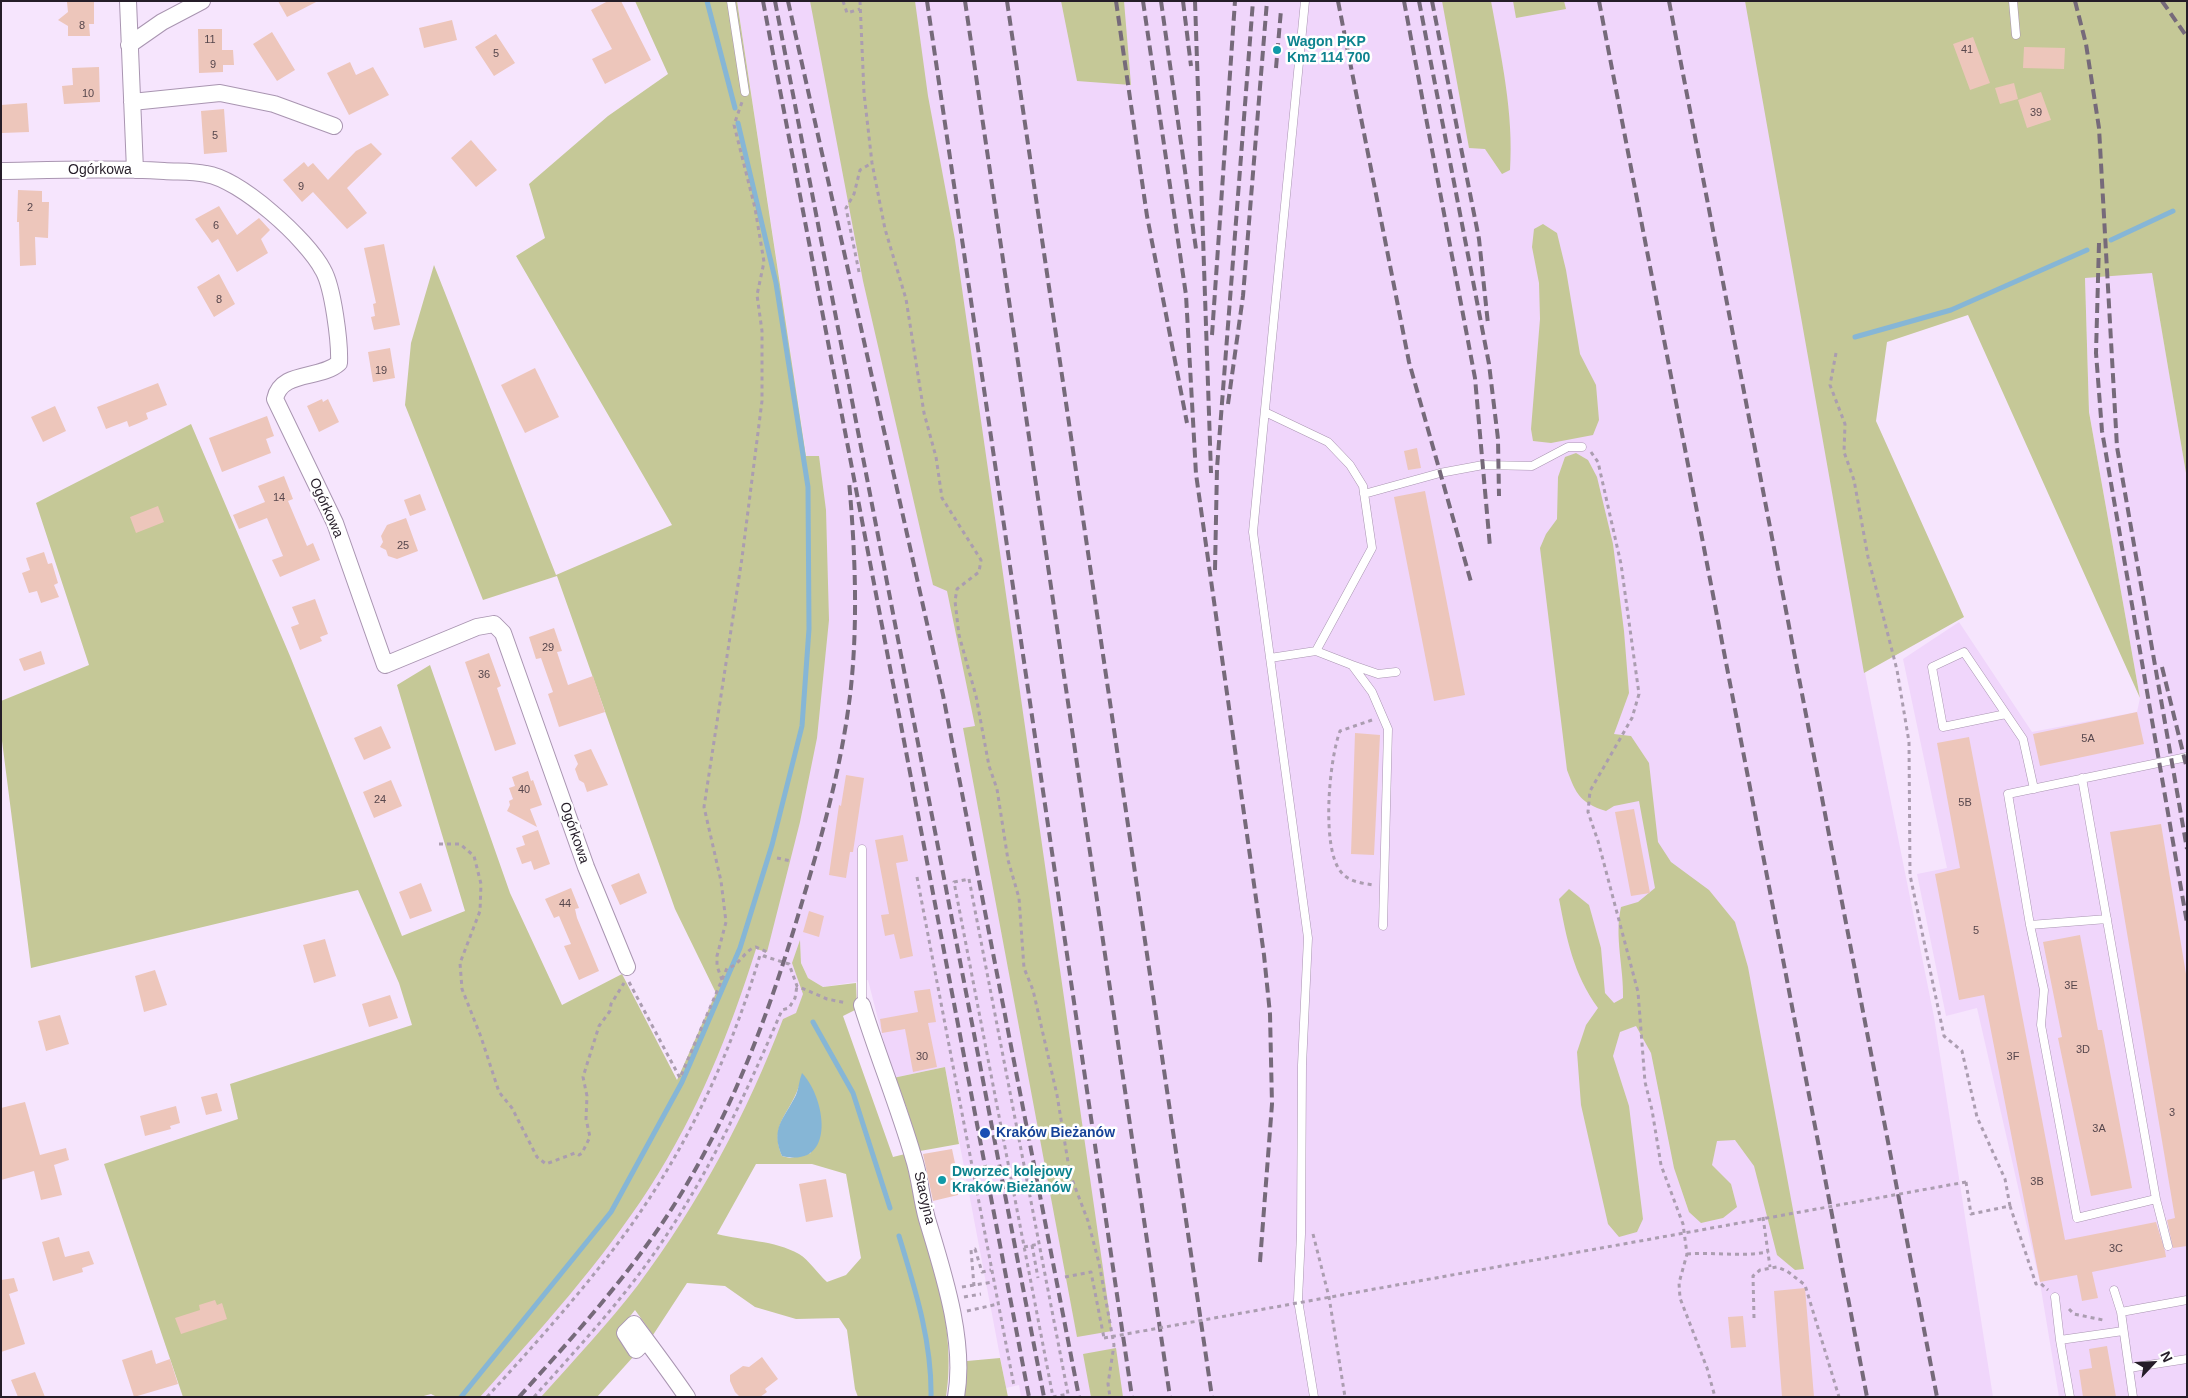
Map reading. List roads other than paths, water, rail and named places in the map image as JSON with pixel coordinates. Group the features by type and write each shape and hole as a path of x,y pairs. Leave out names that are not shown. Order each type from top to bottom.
{"street":[{"path":"128,1 135,170"},
{"path":"129,45 162,22 202,1"},
{"path":"132,102 220,93 274,104 334,126"},
{"name":"Ogórkowa","path":"1,171 135,170 207,174 235,184 251,196 299,239 321,265 330,289 339,350 338,362 331,370 285,381 277,390 275,399 335,523 385,665 477,627 494,624 504,632 586,868 627,967"},
{"name":"Stacyjna","path":"862,1005 914,1158 949,1299 956,1348 958,1382 956,1397"},
{"path":"646,1340 687,1397"}],"lane":[{"path":"730,1 744,92"},
{"path":"1305,1 1253,532 1308,938 1302,1065 1301,1234 1298,1300 1314,1397"},
{"path":"2013,1 2016,35"},
{"path":"1265,412 1276,415 1328,442 1350,465 1363,486 1372,548 1316,652"},
{"path":"1364,494 1440,473 1483,465 1532,466 1568,448 1582,447"},
{"path":"1270,658 1316,652 1378,674 1396,672"},
{"path":"2006,714 1943,727 1932,667 1964,652 2023,739 2034,789"},
{"path":"1352,665 1372,692 1388,729 1386,888 1383,926"},
{"path":"2156,1199 2077,1218 2041,1026 2044,990 2030,925 2008,794 2187,757"},
{"path":"2082,778 2156,1199 2168,1246"},
{"path":"862,849 862,1005"},
{"path":"2030,925 2107,919"},
{"path":"2114,1290 2121,1312 2133,1397"},
{"path":"2055,1297 2070,1397"},
{"path":"2121,1312 2187,1300"},
{"path":"2060,1340 2124,1331"},
{"path":"2129,1368 2187,1359"}],"water":[{"path":"802,1073 817,1098 821,1114 822,1129 819,1142 812,1152 800,1157 782,1156 777,1138 778,1131 783,1117 796,1095"}],"waterway":[{"path":"707,1 735,108"},
{"path":"461,1397 611,1212 682,1082 740,948 772,845 802,726 809,629 808,487 776,283 738,123"},
{"path":"2111,240 2173,211"},
{"path":"1855,337 1951,310 2087,250"},
{"path":"813,1022 853,1093 890,1208"},
{"path":"899,1236 926,1335 931,1376 931,1397"}],"railway":[{"path":"763,1 1029,1397"},
{"path":"775,1 1044,1397"},
{"path":"788,1 943,695 1079,1397"},
{"path":"927,1 1132,1397"},
{"path":"965,1 1170,1397"},
{"path":"1007,1 1212,1397"},
{"path":"1116,1 1147,216 1187,423"},
{"path":"1143,1 1186,295 1196,474 1264,955 1270,1014 1272,1104 1260,1262"},
{"path":"1161,1 1196,249"},
{"path":"1183,1 1191,66"},
{"path":"1195,1 1211,473"},
{"path":"1212,335 1235,1"},
{"path":"1215,570 1217,468 1253,1"},
{"path":"1228,404 1243,296 1267,1"},
{"path":"1338,1 1409,362 1471,582"},
{"path":"1404,1 1475,378 1490,547"},
{"path":"1419,1 1489,364 1498,439 1499,496"},
{"path":"1432,1 1479,239 1488,324"},
{"path":"1599,1 1867,1397"},
{"path":"1669,1 1937,1397"},
{"path":"2075,1 2086,44 2099,128 2117,447 2187,849"},
{"path":"2162,1 2187,37"},
{"path":"1276,68 1281,10"},
{"path":"2099,243 2096,353 2102,431 2187,923"},
{"path":"519,1397 616,1285 669,1213 692,1176 731,1100 763,1021 790,941 818,847 838,768 848,714 855,610 853,532 849,481"},
{"path":"2162,667 2187,769"}],"place":[{"name":"Wagon PKP Kmz 114 700","path":"1277,50"},
{"name":"Kraków Bieżanów","path":"985,1133"},
{"name":"Dworzec kolejowy Kraków Bieżanów","path":"942,1180"}]}
